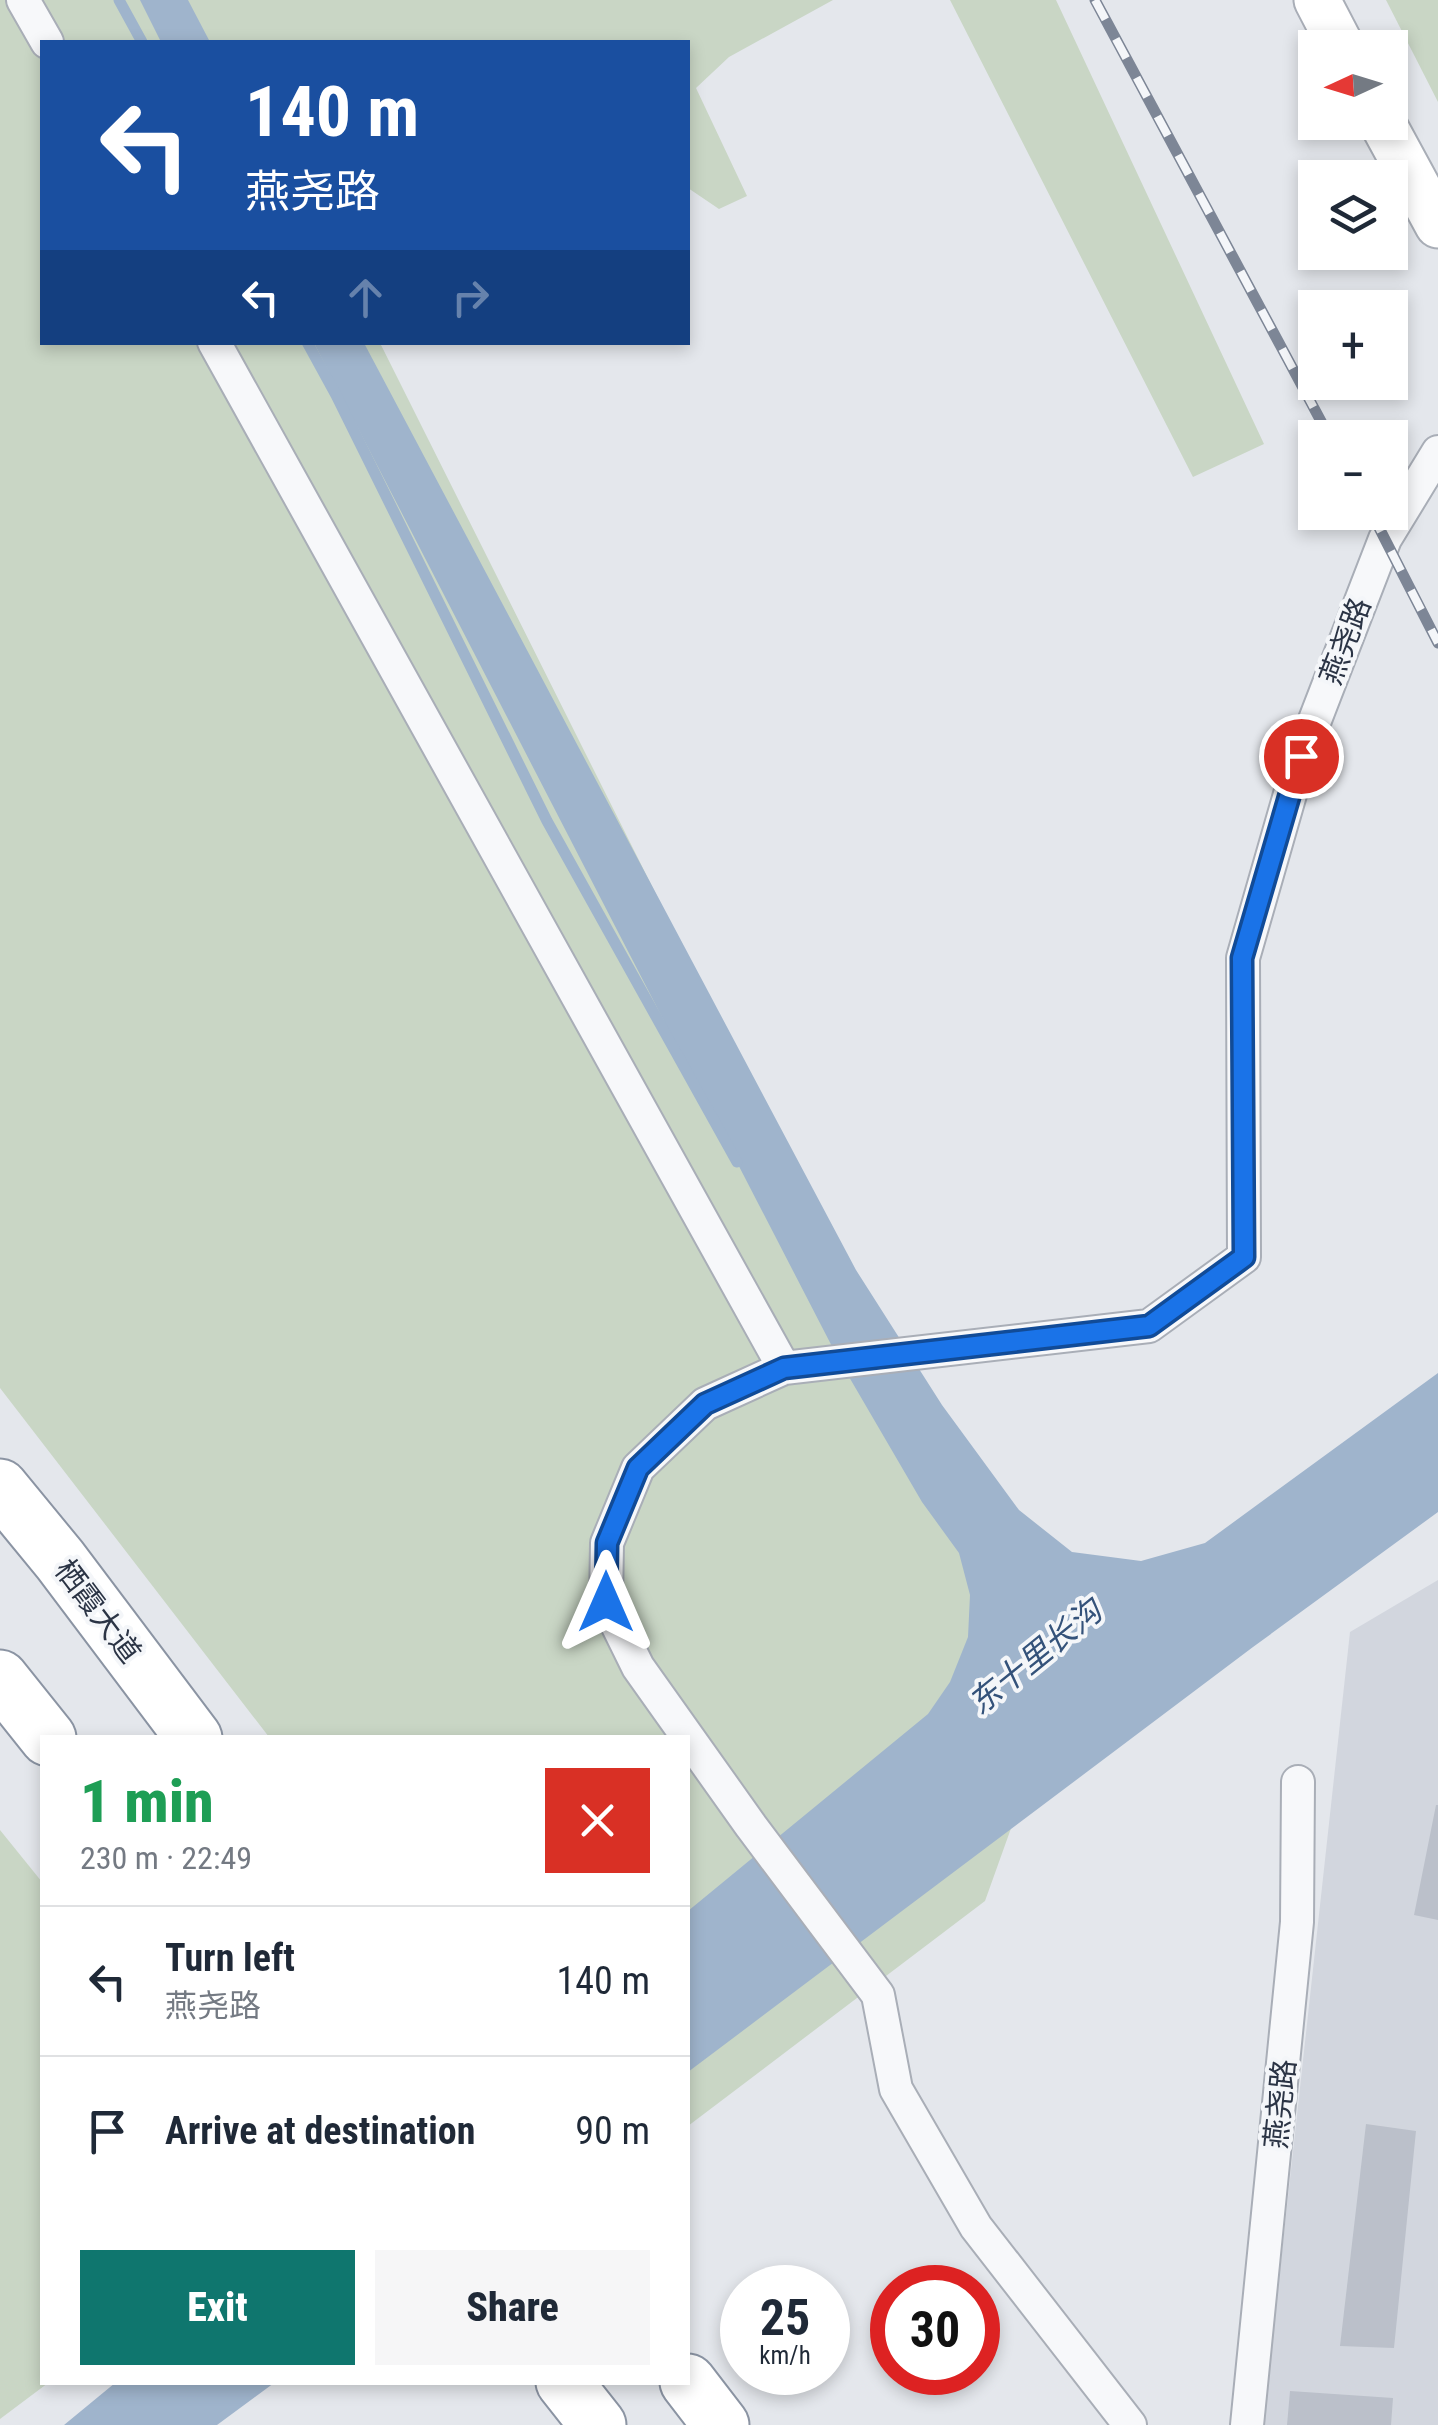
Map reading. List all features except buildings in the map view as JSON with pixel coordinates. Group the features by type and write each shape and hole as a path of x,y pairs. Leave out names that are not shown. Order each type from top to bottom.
{"highway":[{"name":"栖霞大道","path":"9,1498 192,1735"},
{"path":"0,1678 46,1735"},
{"path":"566,2385 598,2425"},
{"path":"690,2385 721,2425"}],"street":[{"path":"24,0 46,40"},
{"path":"1317,0 1333,30"},
{"path":"1392,140 1438,225"},
{"path":"216,345 784,1368 705,1404 638,1468 607,1543 606,1602 638,1667 686,1735"},
{"name":"燕尧路","path":"784,1368 1149,1326 1244,1257 1242,958 1301,756 1384,539 1438,452"},
{"path":"690,1740 878,1995 896,2089 976,2227 1130,2425"},
{"name":"燕尧路","path":"1247,2425 1297,1922 1298,1782"}],"shaded area":[{"path":"1438,1580 1438,2425 1263,2425 1350,1632"}],"green space":[{"path":"0,0 833,0 729,57 696,88 747,196 719,209 690,189 690,40 40,40 40,345 381,345 1058,1697 985,1901 690,2124 690,1735 267,1735 0,1388"},
{"path":"950,0 1056,0 1264,444 1193,477"},
{"path":"1386,0 1438,0 1438,102 1408,43 1408,30 1401,30"},
{"path":"0,1830 40,1880 40,2385 45,2385 0,2419"}],"water":[{"path":"140,0 188,0 209,40 160,40"},
{"name":"东十里长沟","path":"315,345 365,345 856,1270 942,1405 1019,1510 1072,1552 1141,1561 1205,1543 1438,1373 1438,1512 690,2070 690,1909 928,1714 950,1682 968,1637 970,1595 959,1553 922,1502 838,1358"},
{"path":"113,2385 271,2385 217,2425 64,2425"}],"waterway":[{"path":"119,0 141,40"},
{"path":"309,345 547,821 737,1162"}],"railway":[{"path":"1095,0 1320,420"},
{"path":"1380,530 1438,643"}],"route":[{"path":"606,1602 607,1543 638,1468 705,1404 784,1368 1149,1326 1244,1257 1242,958 1301,756"}]}
